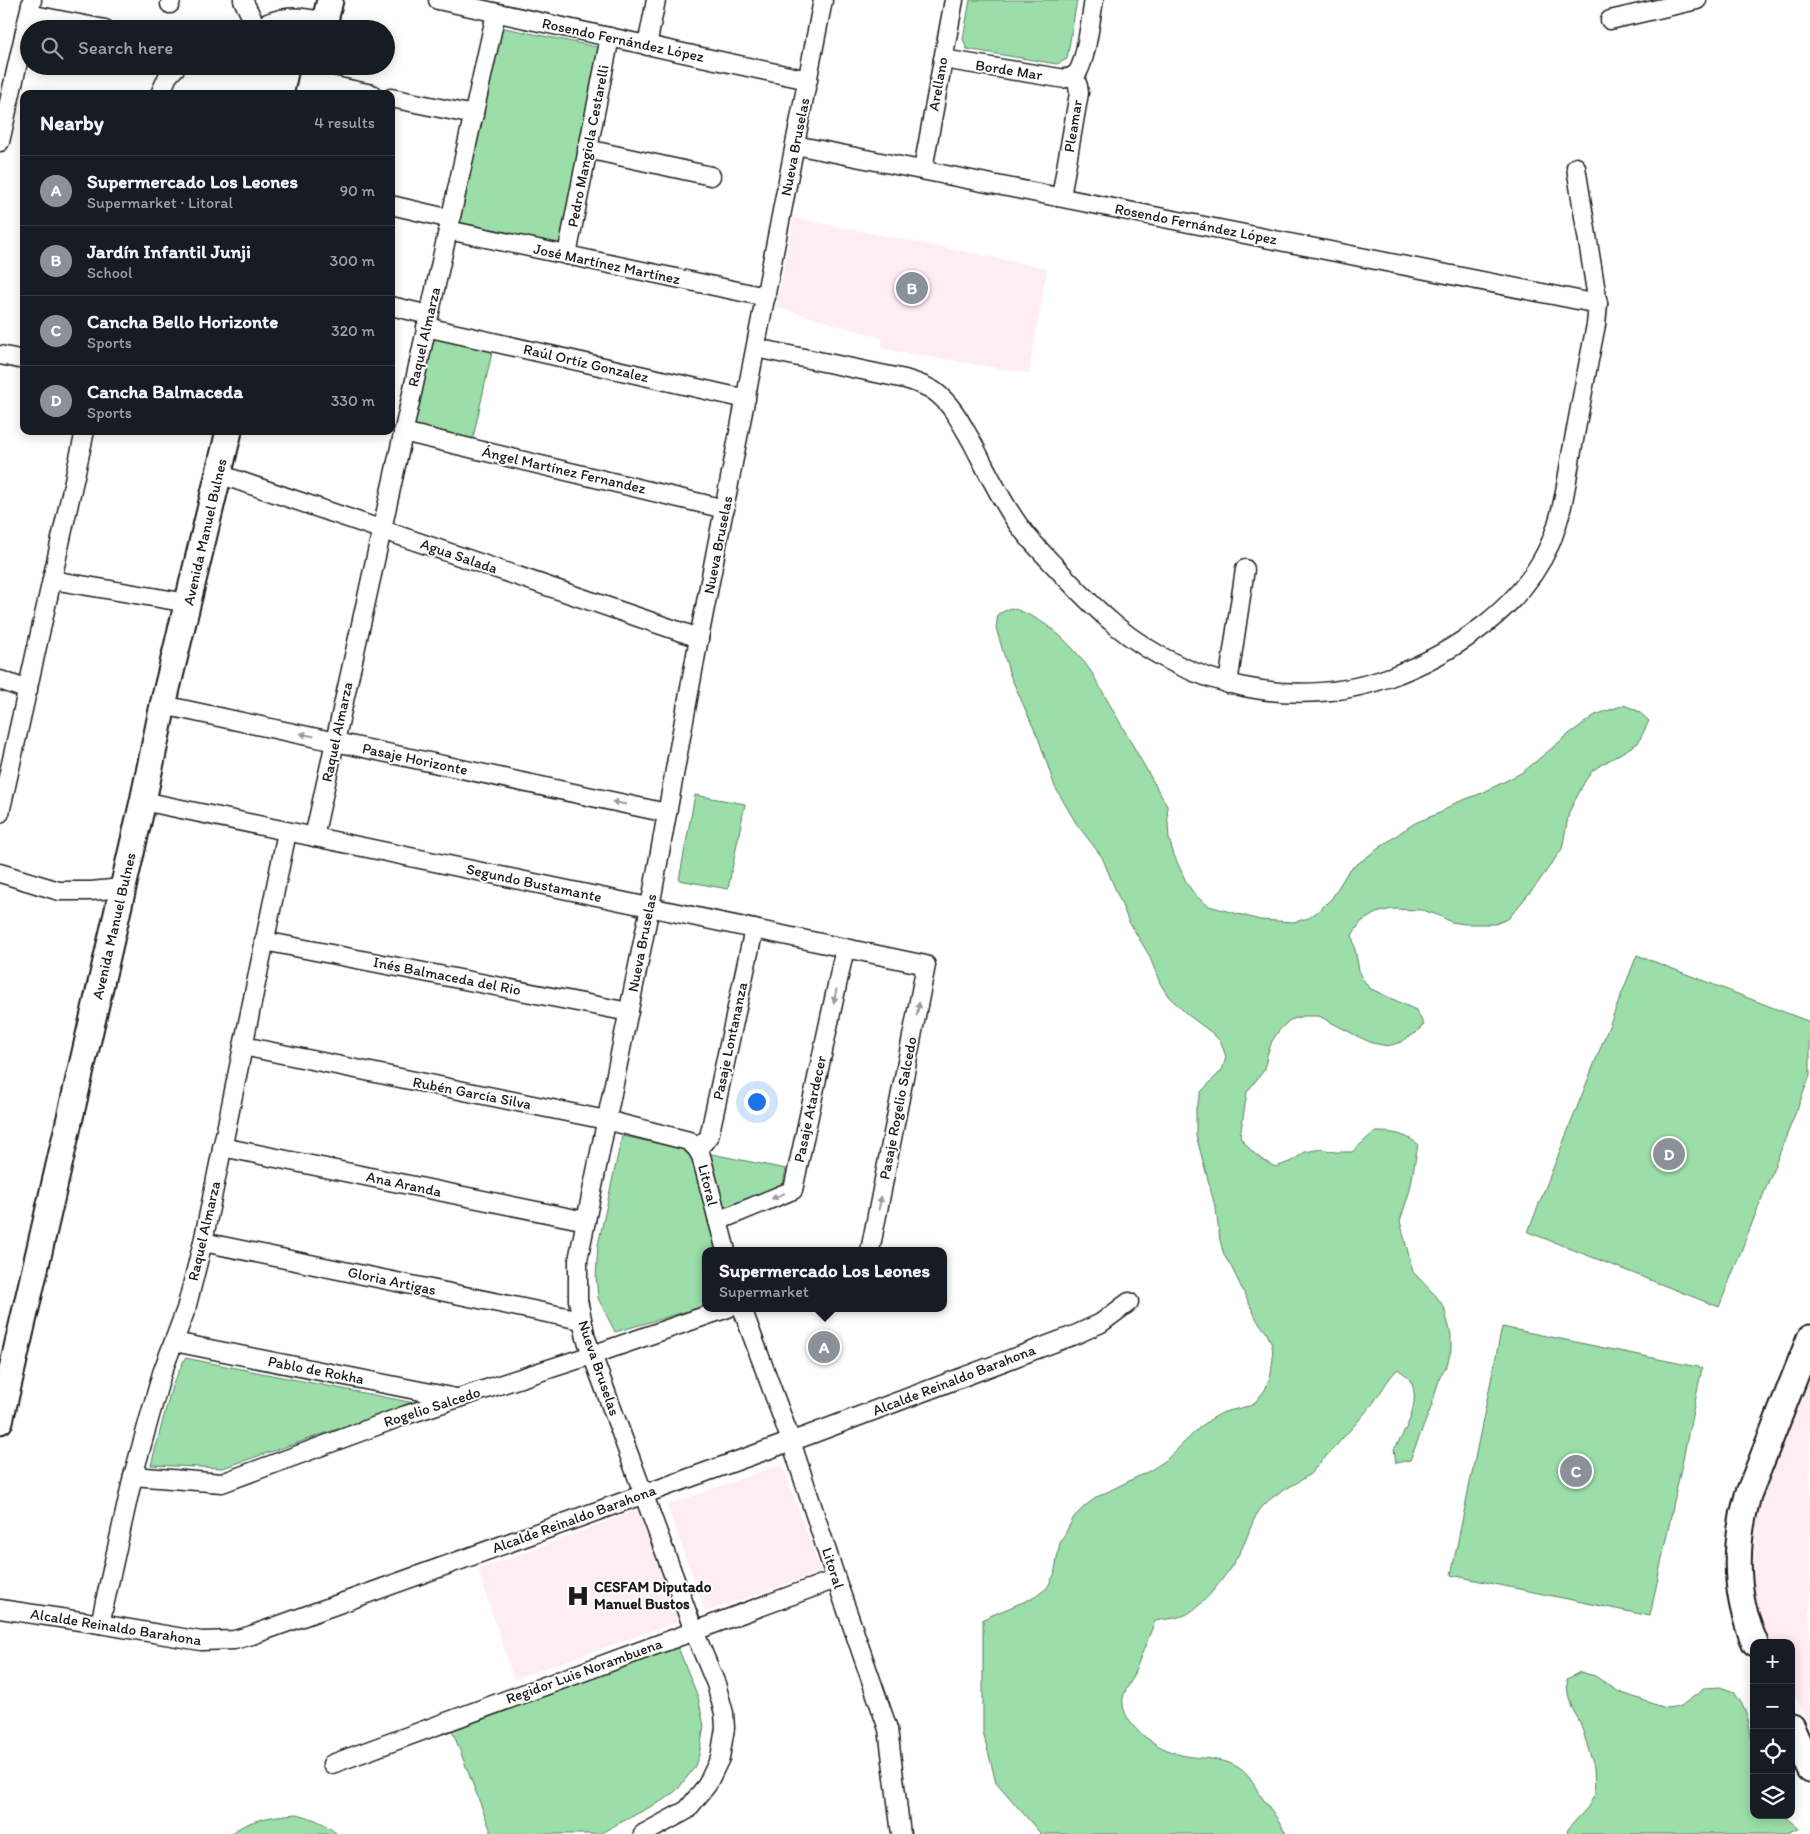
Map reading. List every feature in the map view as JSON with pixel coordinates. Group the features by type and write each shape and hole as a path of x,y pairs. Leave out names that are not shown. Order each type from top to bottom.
{"street":[{"path":"243,0 252,20"},
{"name":"Rosendo Fernández López","path":"438,0 808,80"},
{"path":"647,46 656,0"},
{"name":"Nueva Bruselas","path":"643,1834 686,1810 707,1785 720,1758 725,1728 721,1698 694,1631 592,1355 581,1320 578,1300 578,1260 650,907 823,0"},
{"name":"Arellano","path":"923,169 954,0"},
{"path":"1074,76 1082,62 1094,0"},
{"path":"1610,20 1697,0"},
{"path":"26,20 31,7 75,20"},
{"name":"Raquel Almarza","path":"314,837 404,432 400,410 428,321 496,13"},
{"path":"271,20 285,17 326,17"},
{"path":"0,142 8,67 20,36"},
{"name":"Pedro Mangiola Cestarelli","path":"567,255 610,38"},
{"name":"Borde Mar","path":"943,59 1064,79 1074,76"},
{"path":"162,90 169,75"},
{"name":"Pleamar","path":"1061,197 1078,101 1078,86 1074,76"},
{"path":"311,80 355,90"},
{"path":"395,99 474,114"},
{"name":"Rosendo Fernández López","path":"795,145 1598,304"},
{"path":"587,148 711,176"},
{"path":"756,348 905,379 934,391 952,409 1010,512 1032,543 1093,606 1116,626 1163,658 1186,669 1228,684 1260,690 1316,694 1359,686 1408,670 1435,657 1460,642 1484,624 1519,592 1540,562 1557,524 1596,326 1598,304 1576,167"},
{"name":"José Martínez Martínez","path":"395,206 449,224 567,255 766,297"},
{"name":"Raúl Ortíz Gonzalez","path":"395,308 428,321 746,399"},
{"path":"0,355 20,359"},
{"name":"Ángel Martínez Fernandez","path":"404,432 725,509"},
{"path":"0,812 84,435"},
{"name":"Avenida Manuel Bulnes","path":"0,1421 143,801 163,705 228,435"},
{"name":"Agua Salada","path":"219,474 700,638"},
{"path":"1228,684 1245,569"},
{"path":"52,580 188,603"},
{"path":"0,680 28,690"},
{"name":"Pasaje Horizonte","path":"163,705 667,813"},
{"name":"Segundo Bustamante","path":"143,801 926,965"},
{"name":"Raquel Almarza","path":"100,1624 133,1476 162,1373 186,1309 203,1242 287,832"},
{"path":"0,873 59,891 91,891 122,888"},
{"name":"Pasaje Lontananza","path":"697,1149 709,1137 754,929"},
{"name":"Inés Balmaceda del Rio","path":"264,941 629,1012"},
{"name":"Pasaje Atardecer","path":"718,1221 793,1190 845,948"},
{"name":"Pasaje Rogelio Salcedo","path":"871,1247 926,965"},
{"name":"Rubén García Silva","path":"243,1046 606,1120 689,1141 697,1149"},
{"name":"Ana Aranda","path":"222,1147 586,1221"},
{"name":"Litoral","path":"697,1149 701,1156 725,1247"},
{"name":"Gloria Artigas","path":"203,1242 581,1320"},
{"name":"Alcalde Reinaldo Barahona","path":"0,1609 201,1641 234,1640 791,1441 1077,1334 1101,1323 1129,1302"},
{"name":"Rogelio Salcedo","path":"133,1476 222,1483 406,1415 592,1355 716,1312"},
{"name":"Litoral","path":"743,1312 791,1441 888,1729 901,1834"},
{"path":"1753,1639 1746,1618 1738,1575 1742,1514 1810,1338"},
{"name":"Pablo de Rokha","path":"174,1342 458,1399"},
{"name":"Regidor Luis Norambuena","path":"332,1764 836,1579"},
{"path":"1792,1729 1810,1770"}],"shaded area":[{"path":"794,218 1047,268 1029,373 883,349 882,338 776,307"},
{"path":"1810,1374 1810,1729 1795,1696 1795,1639 1769,1639 1757,1612 1750,1570 1760,1488"},
{"path":"782,1464 821,1572 705,1612 667,1505"},
{"name":"CESFAM Diputado Manuel Bustos","path":"640,1509 680,1621 514,1679 478,1570"}],"green space":[{"path":"970,0 1077,0 1067,59 1057,64 967,49 963,39"},
{"path":"500,27 602,48 560,247 458,223"},
{"path":"430,334 493,348 472,442 410,427"},
{"path":"1011,608 1036,618 1057,633 1076,652 1092,673 1167,806 1169,839 1174,855 1187,884 1197,897 1209,906 1260,920 1294,922 1309,918 1332,898 1349,870 1401,832 1415,823 1442,812 1453,804 1482,793 1523,772 1595,715 1624,705 1638,711 1649,721 1638,743 1593,770 1585,781 1569,812 1562,849 1537,884 1508,919 1495,924 1465,924 1451,922 1422,910 1392,909 1376,913 1361,922 1352,935 1360,975 1369,988 1416,1010 1424,1025 1401,1042 1388,1046 1372,1043 1319,1016 1303,1016 1290,1020 1280,1029 1272,1041 1265,1069 1247,1092 1240,1137 1256,1155 1276,1167 1292,1161 1305,1152 1321,1149 1335,1152 1352,1152 1374,1132 1398,1134 1418,1144 1410,1190 1400,1221 1413,1272 1444,1307 1451,1335 1451,1350 1447,1365 1440,1376 1432,1405 1410,1460 1396,1463 1394,1449 1408,1425 1414,1397 1410,1380 1398,1369 1370,1407 1310,1474 1274,1496 1263,1506 1254,1520 1239,1554 1226,1575 1201,1604 1185,1615 1155,1621 1123,1698 1128,1718 1142,1735 1152,1742 1181,1755 1229,1763 1243,1771 1251,1780 1286,1834 1041,1834 996,1782 983,1732 983,1619 1035,1597 1047,1588 1054,1575 1060,1543 1074,1517 1085,1506 1097,1497 1165,1461 1211,1419 1224,1412 1253,1405 1265,1390 1271,1374 1273,1358 1272,1344 1257,1320 1224,1255 1216,1210 1196,1135 1196,1108 1201,1092 1222,1070 1226,1057 1221,1042 1168,996 1160,983 1149,955 1128,920 1102,857 1076,823 1055,787 1039,740 1010,675 996,628 998,614"},
{"path":"695,795 745,804 728,889 679,880"},
{"path":"1637,955 1810,1022 1810,1076 1719,1307 1528,1232"},
{"path":"622,1136 786,1169 782,1187 707,1215 716,1247 702,1247 702,1307 615,1332 598,1298 596,1277 598,1245"},
{"path":"1502,1327 1702,1368 1650,1616 1451,1575"},
{"path":"185,1358 414,1403 223,1468 151,1465 172,1386"},
{"path":"677,1645 698,1697 704,1726 699,1755 694,1768 678,1789 667,1798 599,1834 492,1834 452,1730"},
{"path":"1580,1672 1595,1676 1619,1692 1666,1708 1681,1706 1705,1688 1720,1687 1734,1692 1742,1704 1750,1729 1750,1819 1788,1819 1799,1829 1786,1834 1567,1834 1568,1829 1588,1807 1595,1794 1594,1767 1580,1722 1572,1708 1568,1694 1567,1679"},
{"path":"297,1814 318,1821 337,1834 230,1834 245,1825 262,1819"}],"place":[{"name":"Jardín Infantil Junji","path":"912,288"},
{"name":"Cancha Balmaceda","path":"1669,1154"},
{"name":"Supermercado Los Leones","path":"824,1347"},
{"name":"Cancha Bello Horizonte","path":"1576,1471"},
{"name":"CESFAM Diputado Manuel Bustos","path":"578,1596"}]}
